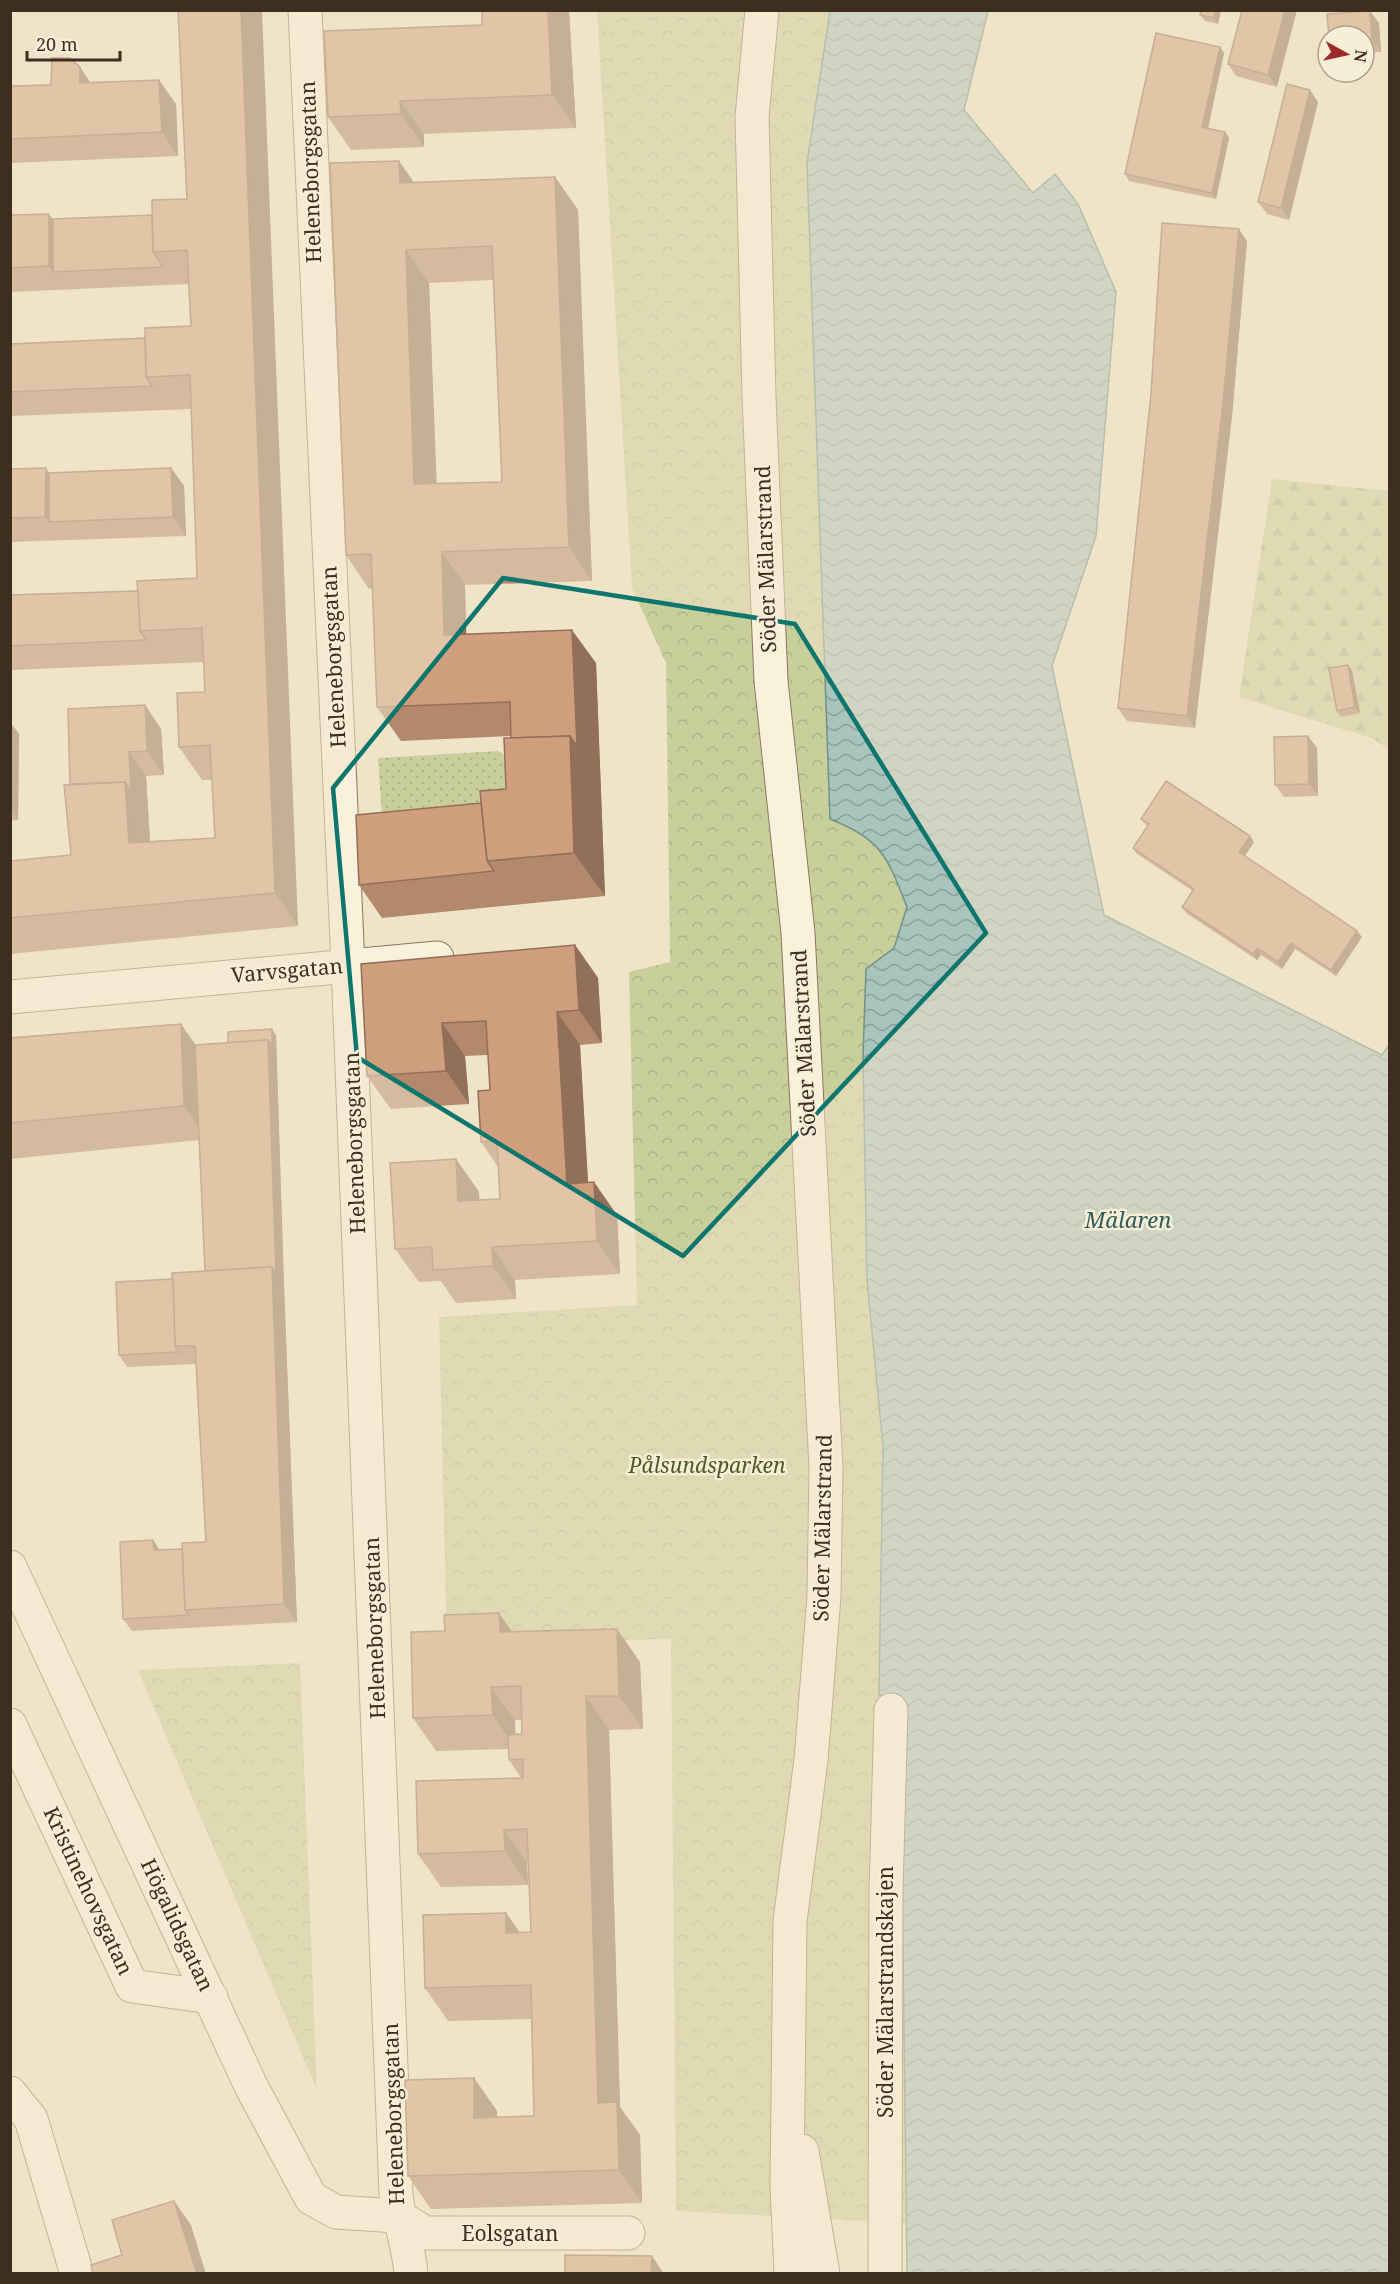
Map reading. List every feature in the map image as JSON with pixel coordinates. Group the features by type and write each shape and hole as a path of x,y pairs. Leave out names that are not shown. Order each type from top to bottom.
{"street":[{"name":"Heleneborgsgatan","path":"305,10 348,965 398,2216 410,2250 411,2274"},
{"name":"Söder Mälarstrand","path":"762,10 752,117 759,397 770,657 798,933 826,1467 824,1596 811,1760 790,1921 787,2187 791,2274"},
{"name":"Varvsgatan","path":"10,997 462,956"},
{"name":"Högalidsgatan","path":"10,1567 251,2086 311,2198 336,2212 398,2216"},
{"name":"Söder Mälarstrandskajen","path":"885,2274 886,1904 891,1710"},
{"name":"Kristinehovsgatan","path":"10,1725 132,1986 211,1997"},
{"name":"Söder Mälarstrand","path":"788,2076 823,2274"},
{"path":"10,2093 31,2119 77,2274"},
{"name":"Eolsgatan","path":"398,2216 425,2233 628,2233"}],"highlighted area":[{"path":"503,578 795,624 986,933 683,1256 357,1057 333,788"}],"green space":[{"name":"Pålsundsparken","path":"597,11 830,11 807,163 830,818 861,834 880,852 888,862 907,907 894,948 866,969 863,1056 867,1280 883,1446 879,1694 900,1695 907,2223 676,2211 671,1639 447,1644 439,1317 637,1305 629,972 670,962 666,663 632,588"},
{"path":"1272,479 1389,491 1389,749 1371,738 1239,697"},
{"path":"498,751 505,756 508,815 383,831 378,758"},
{"path":"300,1663 317,2090 138,1670"}],"water":[{"name":"Mälaren","path":"830,11 988,11 964,110 1033,193 1055,174 1078,204 1116,292 1096,536 1052,666 1104,915 1382,1055 1389,1045 1389,2273 907,2273 900,1696 879,1695 883,1446 867,1280 863,1056 866,969 894,948 907,907 888,862 880,852 861,834 830,819 807,163"}],"building":[{"path":"178,10 241,10 275,893 10,918 10,861 71,855 64,785 125,782 129,843 215,838 210,745 179,747 177,693 205,692 202,628 140,631 137,581 197,578 190,375 146,377 145,328 191,326 187,250 153,252 152,200 187,199"},
{"path":"482,10 548,10 552,95 400,101 401,114 328,117 324,31 482,25"},
{"path":"1201,10 1215,10 1214,18 1200,15"},
{"path":"1242,10 1285,10 1268,75 1228,64"},
{"path":"1370,11 1371,24 1328,24 1327,14"},
{"path":"1156,33 1220,47 1202,127 1225,132 1212,193 1125,174"},
{"path":"52,58 70,58 80,67 80,83 159,80 162,132 10,139 10,86 51,85"},
{"path":"1287,84 1310,90 1281,208 1258,202"},
{"path":"399,161 400,183 555,177 569,547 442,552 444,635 572,630 577,746 570,736 511,738 510,702 377,707 371,554 346,555 330,163","holes":["492,246 502,482 414,484 406,250"]},
{"path":"49,214 49,266 10,268 10,215"},
{"path":"152,215 153,252 163,267 53,272 53,219"},
{"path":"1162,223 1239,229 1223,403 1187,716 1118,708 1151,394"},
{"path":"145,338 146,377 152,386 10,392 10,344"},
{"path":"46,468 45,517 10,518 10,469"},
{"path":"171,468 173,517 49,522 49,473"},
{"path":"138,591 140,631 146,640 10,646 10,595"},
{"path":"1348,665 1355,707 1337,711 1329,668"},
{"path":"145,705 147,751 129,752 131,792 125,782 70,784 68,709"},
{"path":"570,736 574,853 487,861 480,791 506,789 504,738"},
{"path":"1308,736 1309,784 1275,785 1274,737"},
{"path":"1166,781 1250,836 1239,852 1357,931 1331,970 1291,943 1278,962 1257,948 1253,954 1182,907 1194,889 1133,848 1149,824 1141,819"},
{"path":"481,803 487,861 494,871 359,885 356,815"},
{"path":"575,945 579,1010 557,1012 567,1184 594,1182 597,1241 492,1247 493,1266 433,1270 432,1247 395,1249 390,1163 456,1159 458,1201 500,1199 497,1141 481,1142 478,1091 490,1090 486,1021 442,1023 446,1071 367,1076 361,964"},
{"path":"181,1024 184,1106 10,1123 10,1038"},
{"path":"272,1029 272,1046 268,1040 228,1043 228,1032"},
{"path":"268,1040 276,1273 272,1267 205,1271 195,1045"},
{"path":"272,1267 284,1604 185,1610 182,1543 206,1542 195,1346 175,1346 172,1273"},
{"path":"173,1279 175,1346 179,1352 119,1355 116,1282"},
{"path":"153,1540 154,1550 182,1549 185,1610 189,1615 123,1619 120,1542"},
{"path":"499,1613 500,1632 617,1629 619,1696 586,1696 598,2103 617,2102 619,2170 408,2176 405,2080 474,2078 474,2118 534,2116 531,1985 425,1988 423,1915 506,1913 506,1933 531,1932 527,1829 504,1830 505,1851 418,1854 416,1781 523,1778 523,1759 509,1760 508,1735 522,1734 521,1686 491,1687 493,1715 413,1718 411,1632 445,1631 444,1615"},
{"path":"174,2201 197,2274 93,2274 91,2265 122,2255 112,2220"},
{"path":"565,2255 652,2256 651,2274 565,2274"}]}
